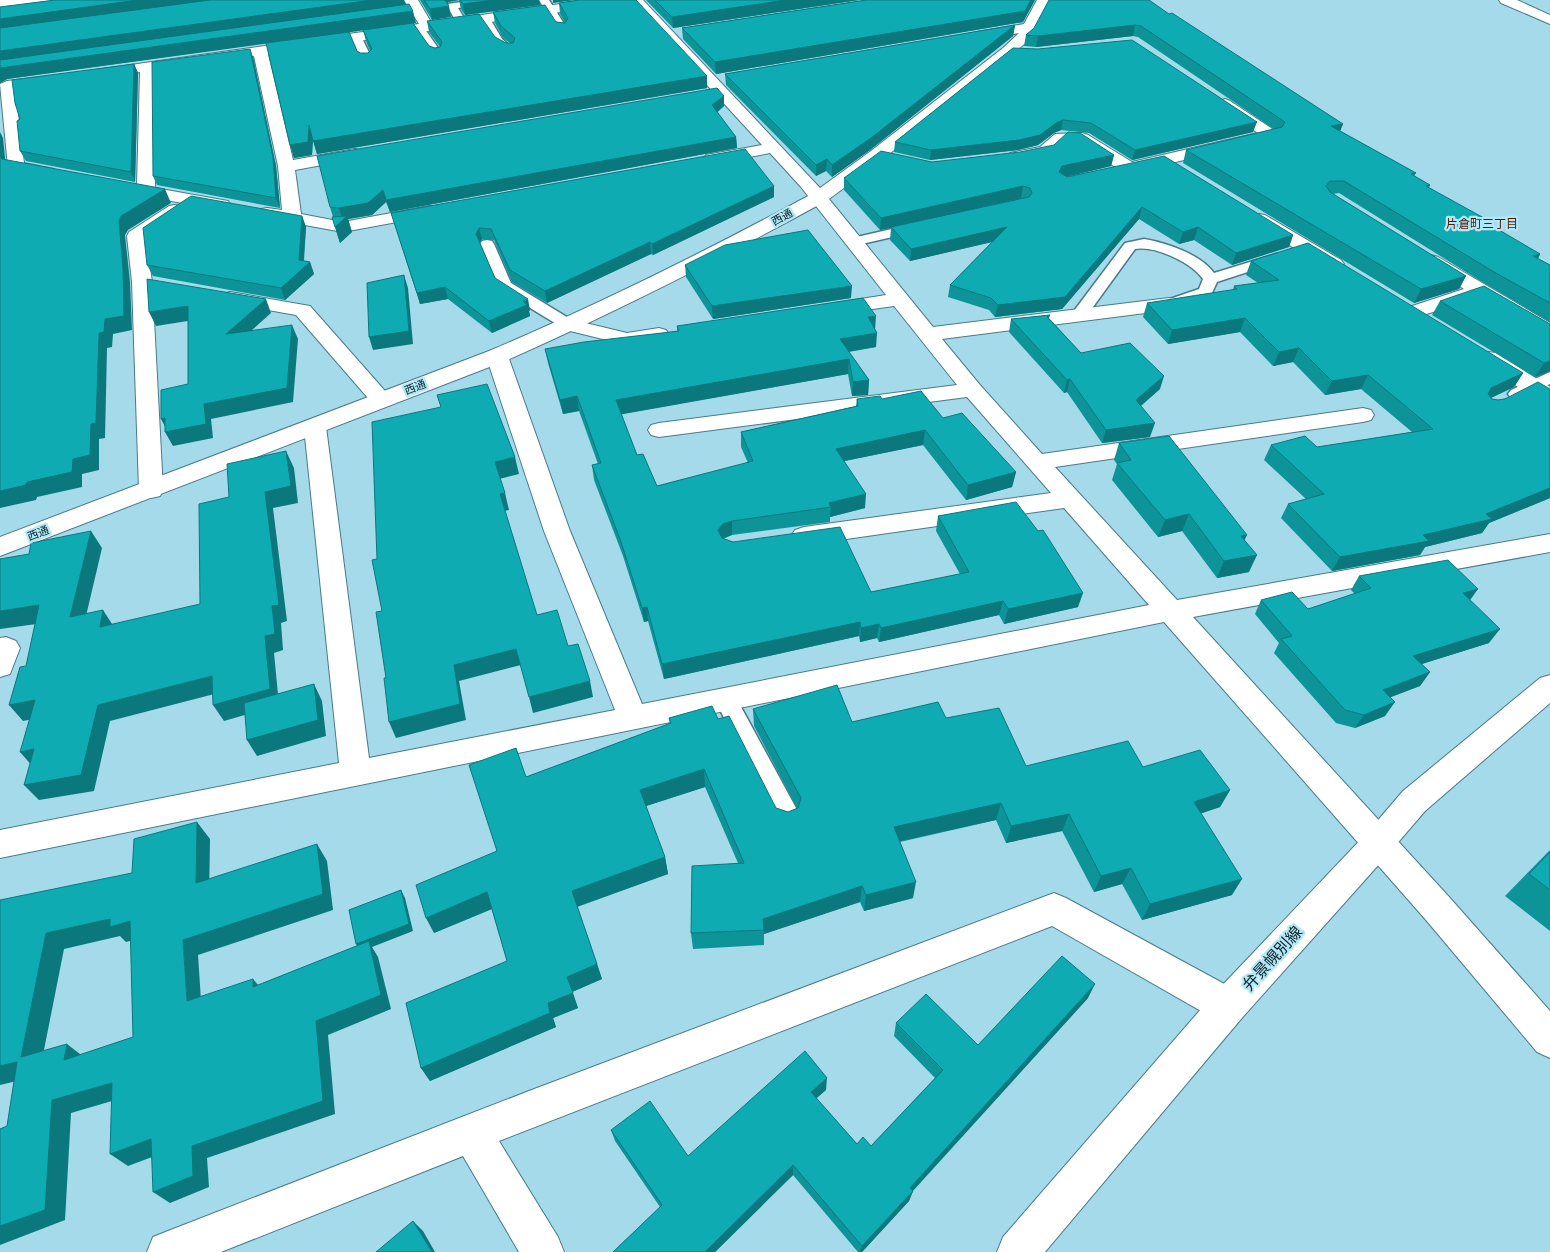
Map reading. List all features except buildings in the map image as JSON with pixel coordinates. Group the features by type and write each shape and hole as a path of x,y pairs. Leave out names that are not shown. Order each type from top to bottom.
{"street":[{"path":"0,3 48,0"},
{"path":"82,76 485,18 547,5 617,0"},
{"path":"636,0 772,148 807,183 972,390 1172,611 1550,1039"},
{"name":"西通","path":"0,547 497,356 568,325 713,255 818,198 877,155 1023,38 1044,0"},
{"path":"1506,0 1550,20"},
{"path":"412,7 422,27"},
{"path":"962,38 1030,27"},
{"path":"668,35 687,32"},
{"path":"260,50 286,166 292,217"},
{"path":"1008,51 1027,52"},
{"path":"146,192 147,67"},
{"path":"62,176 16,167 3,86 63,78"},
{"path":"702,96 730,78"},
{"path":"998,159 1045,151 1061,137 1082,138 1128,168 1271,135 1214,97"},
{"path":"694,162 772,148"},
{"path":"286,166 373,151"},
{"path":"877,155 894,159"},
{"path":"1163,160 1188,176"},
{"path":"118,186 237,208"},
{"path":"151,490 152,284 136,236 191,200"},
{"path":"1240,207 1348,272"},
{"path":"255,211 343,227 440,209"},
{"path":"1414,250 1479,291 1550,332"},
{"path":"1437,327 1405,307 1479,291"},
{"path":"208,294 303,310 382,400"},
{"path":"811,312 898,299"},
{"path":"929,334 1169,304"},
{"path":"568,325 627,339 676,332"},
{"path":"1469,347 1550,397"},
{"path":"497,356 557,531 633,719"},
{"path":"659,430 972,390"},
{"path":"1037,462 1364,415"},
{"path":"315,427 356,774"},
{"path":"781,539 1070,499"},
{"path":"0,844 1172,611 1550,543"},
{"path":"0,649 6,648 0,666"},
{"name":"弁景幌別線","path":"1018,1252 1228,1006 1378,843 1414,801 1550,686"},
{"path":"168,1252 1054,909 1228,1006"},
{"path":"472,1133 543,1252"}],"lane":[{"path":"461,21 452,6 497,0"},
{"path":"547,5 562,30"},
{"path":"485,18 498,41 512,51"},
{"path":"422,27 437,55"},
{"path":"356,36 367,62"},
{"path":"1110,172 1128,168"},
{"path":"853,242 928,225"},
{"path":"1079,315 1130,246 1144,243 1163,247 1203,268 1211,279"},
{"path":"487,244 504,286 568,325"},
{"path":"1211,279 1308,248"},
{"path":"1169,304 1206,292 1211,279"},
{"path":"1498,403 1550,377"},
{"path":"726,700 786,816"}],"district":[{"name":"片倉町三丁目","path":"1482,224"}]}
